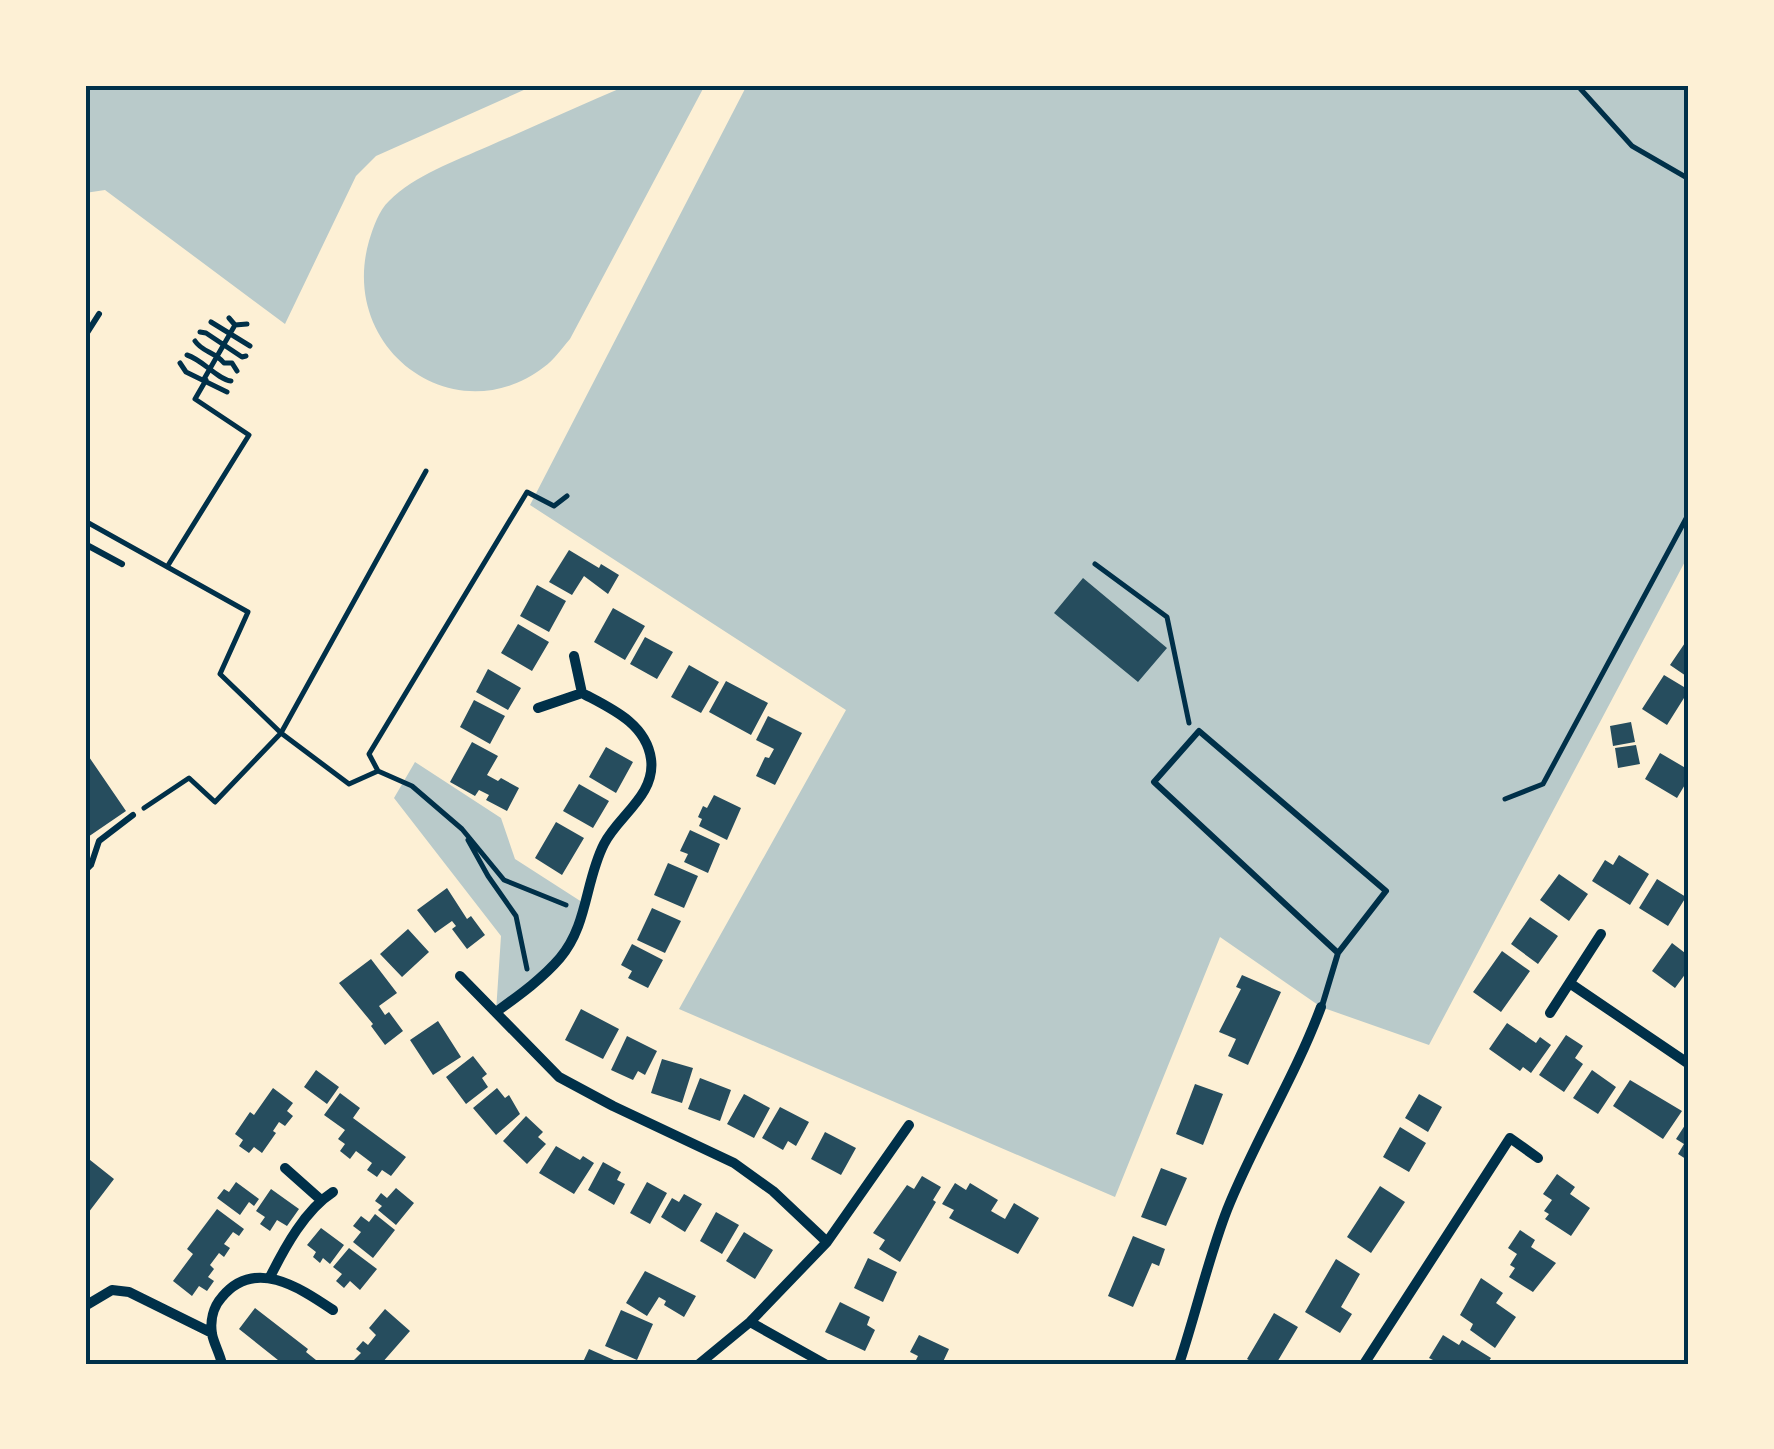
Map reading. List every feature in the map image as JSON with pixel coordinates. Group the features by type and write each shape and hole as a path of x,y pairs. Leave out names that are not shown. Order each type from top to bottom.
{"street":[{"path":"574,656 582,693"},
{"path":"496,1012 560,959 577,934 592,872 606,841 646,790 652,760 642,734 623,715 582,693 538,708"},
{"path":"1550,1013 1601,934"},
{"path":"460,976 559,1077 734,1163 773,1190 827,1242"},
{"path":"1571,984 1689,1064"},
{"path":"1179,1364 1226,1212 1266,1122 1306,1048 1321,1008"},
{"path":"700,1364 750,1322 827,1242 909,1125"},
{"path":"1364,1364 1510,1138 1538,1158"},
{"path":"284,1168 320,1200"},
{"path":"270,1277 320,1200 333,1192"},
{"path":"222,1364 212,1333 212,1317 226,1292 238,1283 270,1277 293,1284 334,1310"},
{"path":"85,1306 112,1290 129,1292 212,1333"},
{"path":"750,1322 824,1364"}],"lane":[{"path":"85,336 99,314"},
{"path":"85,544 122,564"},
{"path":"1321,1008 1338,953 1386,891 1199,730 1154,782 1338,953"},
{"path":"85,871 92,865 99,841 133,815"}],"path":[{"path":"1577,85 1632,146 1689,179"},
{"path":"228,318 235,325 247,324"},
{"path":"212,322 247,346"},
{"path":"168,568 248,435 195,399 235,325"},
{"path":"189,360 204,335 240,356"},
{"path":"189,360 218,355"},
{"path":"218,355 224,362 232,363 236,371"},
{"path":"189,360 211,367 224,380 231,381"},
{"path":"189,360 205,379 227,392"},
{"path":"133,815 188,778 215,802 281,733 426,471"},
{"path":"567,496 554,506 528,492 369,754 378,771 412,786 462,829 504,880 582,915"},
{"path":"1505,799 1543,784 1689,513"},
{"path":"85,521 248,612 220,674 281,733 349,784 378,771"},
{"path":"1095,564 1167,617 1192,738"},
{"path":"462,829 516,916 530,986"}],"shaded area":[{"path":"85,85 535,85 376,156 356,176 285,324 105,190 85,193"},
{"path":"628,85 705,85 570,339 544,367 510,386 475,391 441,386 412,370 387,347 371,316 364,280 369,241 385,205 436,169"},
{"path":"747,85 1689,85 1689,554 1429,1045 1321,1007 1220,937 1115,1197 679,1009 846,710 530,505"},
{"path":"415,762 501,818 515,859 585,904 559,959 496,1012 501,936 394,798"}],"building":[{"path":"569,550 619,575 608,594 584,576 572,595 549,582"},
{"path":"1083,578 1167,648 1138,682 1054,613"},
{"path":"537,585 566,601 549,632 520,616"},
{"path":"613,608 645,626 625,660 594,642"},
{"path":"518,624 549,642 532,671 501,653"},
{"path":"645,637 673,652 657,679 630,664"},
{"path":"1689,637 1689,678 1670,665"},
{"path":"689,665 719,682 701,713 671,697"},
{"path":"488,669 521,688 508,710 476,692"},
{"path":"1664,675 1689,690 1667,725 1642,709"},
{"path":"726,681 768,703 751,735 709,712"},
{"path":"474,700 505,716 490,744 460,727"},
{"path":"768,716 802,733 775,785 756,776 765,757 769,758 774,749 756,740"},
{"path":"1631,722 1635,742 1613,746 1610,726"},
{"path":"472,742 498,756 487,775 519,788 507,811 486,800 489,795 479,790 475,796 450,782"},
{"path":"1636,745 1640,764 1618,768 1615,748"},
{"path":"606,747 633,762 616,793 589,777"},
{"path":"1660,753 1689,770 1689,778 1677,798 1645,779"},
{"path":"85,756 126,811 85,839"},
{"path":"579,784 609,801 593,828 563,811"},
{"path":"714,795 741,808 727,840 699,826 703,806 707,808"},
{"path":"556,822 584,838 562,875 535,858"},
{"path":"690,830 720,844 708,873 684,862 688,854 680,851"},
{"path":"1619,855 1649,874 1630,905 1592,881 1605,860 1613,865"},
{"path":"668,863 698,876 684,908 654,895"},
{"path":"1559,874 1588,894 1569,921 1540,900"},
{"path":"1657,879 1686,897 1668,926 1639,908"},
{"path":"447,888 467,919 471,916 485,935 467,949 452,929 456,926 452,921 435,933 417,910"},
{"path":"652,908 681,921 665,953 637,940"},
{"path":"1530,917 1558,936 1538,964 1511,944"},
{"path":"408,929 429,952 402,977 380,954"},
{"path":"1672,943 1689,956 1689,969 1675,988 1652,971"},
{"path":"632,944 663,960 648,988 628,978 632,971 621,965"},
{"path":"1502,951 1530,971 1501,1012 1473,992"},
{"path":"371,959 397,993 379,1006 385,1015 389,1012 403,1031 385,1045 339,983"},
{"path":"1242,975 1281,992 1248,1065 1228,1056 1236,1039 1219,1032 1241,989 1236,987"},
{"path":"581,1009 619,1029 603,1059 565,1040"},
{"path":"438,1021 461,1057 433,1075 410,1040"},
{"path":"1507,1023 1536,1043 1540,1037 1551,1045 1531,1073 1523,1067 1520,1071 1489,1049"},
{"path":"1566,1035 1583,1046 1575,1058 1583,1064 1564,1092 1539,1075"},
{"path":"627,1036 657,1051 645,1075 638,1071 633,1080 611,1070"},
{"path":"473,1056 487,1074 482,1078 488,1087 466,1104 446,1077"},
{"path":"662,1059 693,1068 682,1103 651,1093"},
{"path":"316,1070 339,1087 327,1104 304,1087"},
{"path":"1592,1070 1616,1087 1598,1114 1573,1098"},
{"path":"700,1078 731,1090 720,1121 688,1109"},
{"path":"1630,1080 1682,1111 1663,1139 1613,1106"},
{"path":"1195,1084 1223,1094 1203,1145 1176,1134"},
{"path":"273,1088 293,1103 287,1111 293,1116 285,1126 279,1122 262,1153 254,1147 249,1153 239,1146 243,1140 235,1134"},
{"path":"497,1088 505,1098 509,1095 520,1114 496,1135 473,1108"},
{"path":"340,1093 360,1108 353,1118 406,1157 391,1176 382,1170 377,1177 367,1170 372,1163 356,1151 350,1159 340,1151 345,1144 338,1139 345,1130 324,1115"},
{"path":"744,1094 770,1108 754,1138 727,1124"},
{"path":"1419,1094 1442,1107 1428,1132 1405,1118"},
{"path":"780,1107 809,1122 796,1146 788,1141 783,1150 762,1138"},
{"path":"526,1116 543,1132 538,1137 546,1144 527,1164 503,1141"},
{"path":"1689,1119 1689,1161 1678,1154 1684,1144 1676,1139"},
{"path":"1400,1127 1426,1143 1409,1172 1383,1157"},
{"path":"825,1132 856,1148 841,1175 811,1159"},
{"path":"556,1146 594,1163 574,1194 539,1173"},
{"path":"85,1156 114,1179 85,1217"},
{"path":"603,1162 621,1172 617,1180 625,1184 614,1205 588,1190"},
{"path":"1161,1168 1187,1178 1166,1226 1141,1217"},
{"path":"1557,1174 1575,1187 1570,1194 1590,1208 1571,1236 1545,1219 1549,1214 1544,1211 1552,1200 1543,1194"},
{"path":"922,1176 941,1187 900,1262 879,1249 885,1240 873,1233 907,1185 914,1189"},
{"path":"236,1182 259,1199 254,1206 249,1202 240,1215 217,1198 224,1189 229,1192"},
{"path":"647,1182 667,1193 650,1224 630,1213"},
{"path":"955,1183 966,1190 970,1183 998,1200 991,1211 1005,1219 1014,1203 1039,1218 1018,1254 949,1218 954,1210 942,1204"},
{"path":"1380,1186 1405,1202 1371,1253 1347,1237"},
{"path":"396,1188 414,1203 396,1225 378,1210 382,1206 375,1201 381,1193 387,1198"},
{"path":"271,1189 299,1209 287,1226 277,1220 270,1231 260,1224 265,1217 256,1211"},
{"path":"684,1194 702,1204 685,1232 661,1217 672,1198 679,1202"},
{"path":"217,1209 244,1229 239,1236 233,1232 224,1244 230,1248 224,1257 219,1253 210,1265 214,1269 208,1277 214,1281 207,1291 199,1286 192,1296 173,1281 193,1254 187,1249"},
{"path":"716,1212 739,1225 722,1254 700,1241"},
{"path":"375,1214 395,1230 373,1258 353,1242 361,1232 353,1226 361,1216 369,1222"},
{"path":"321,1228 344,1245 330,1264 323,1258 320,1263 313,1257 316,1252 307,1245"},
{"path":"1520,1230 1535,1240 1531,1247 1556,1263 1533,1292 1509,1277 1517,1254 1508,1248"},
{"path":"744,1232 773,1250 755,1279 726,1261"},
{"path":"1133,1236 1165,1249 1159,1266 1152,1263 1133,1307 1108,1296"},
{"path":"349,1248 377,1269 360,1290 350,1281 344,1288 336,1281 342,1274 333,1267"},
{"path":"868,1258 897,1272 883,1302 854,1288"},
{"path":"1336,1259 1360,1274 1341,1307 1352,1314 1340,1333 1305,1312"},
{"path":"645,1271 696,1296 684,1317 664,1305 666,1301 659,1297 647,1316 626,1303"},
{"path":"1481,1278 1503,1293 1496,1303 1516,1317 1495,1348 1470,1330 1473,1324 1460,1315"},
{"path":"840,1302 870,1317 867,1325 875,1330 865,1351 825,1332"},
{"path":"255,1308 308,1349 306,1352 321,1364 283,1364 239,1329"},
{"path":"385,1309 410,1331 381,1364 357,1364 353,1361 361,1353 356,1349 363,1341 368,1345 376,1335 369,1328"},
{"path":"621,1310 653,1324 637,1360 605,1346"},
{"path":"1274,1313 1298,1327 1276,1364 1256,1364 1247,1359"},
{"path":"919,1335 949,1349 942,1364 914,1364 918,1356 910,1352"},
{"path":"1443,1335 1459,1345 1462,1340 1491,1358 1487,1364 1430,1364 1433,1360 1429,1358"},
{"path":"589,1349 623,1364 587,1364 583,1362"}]}
